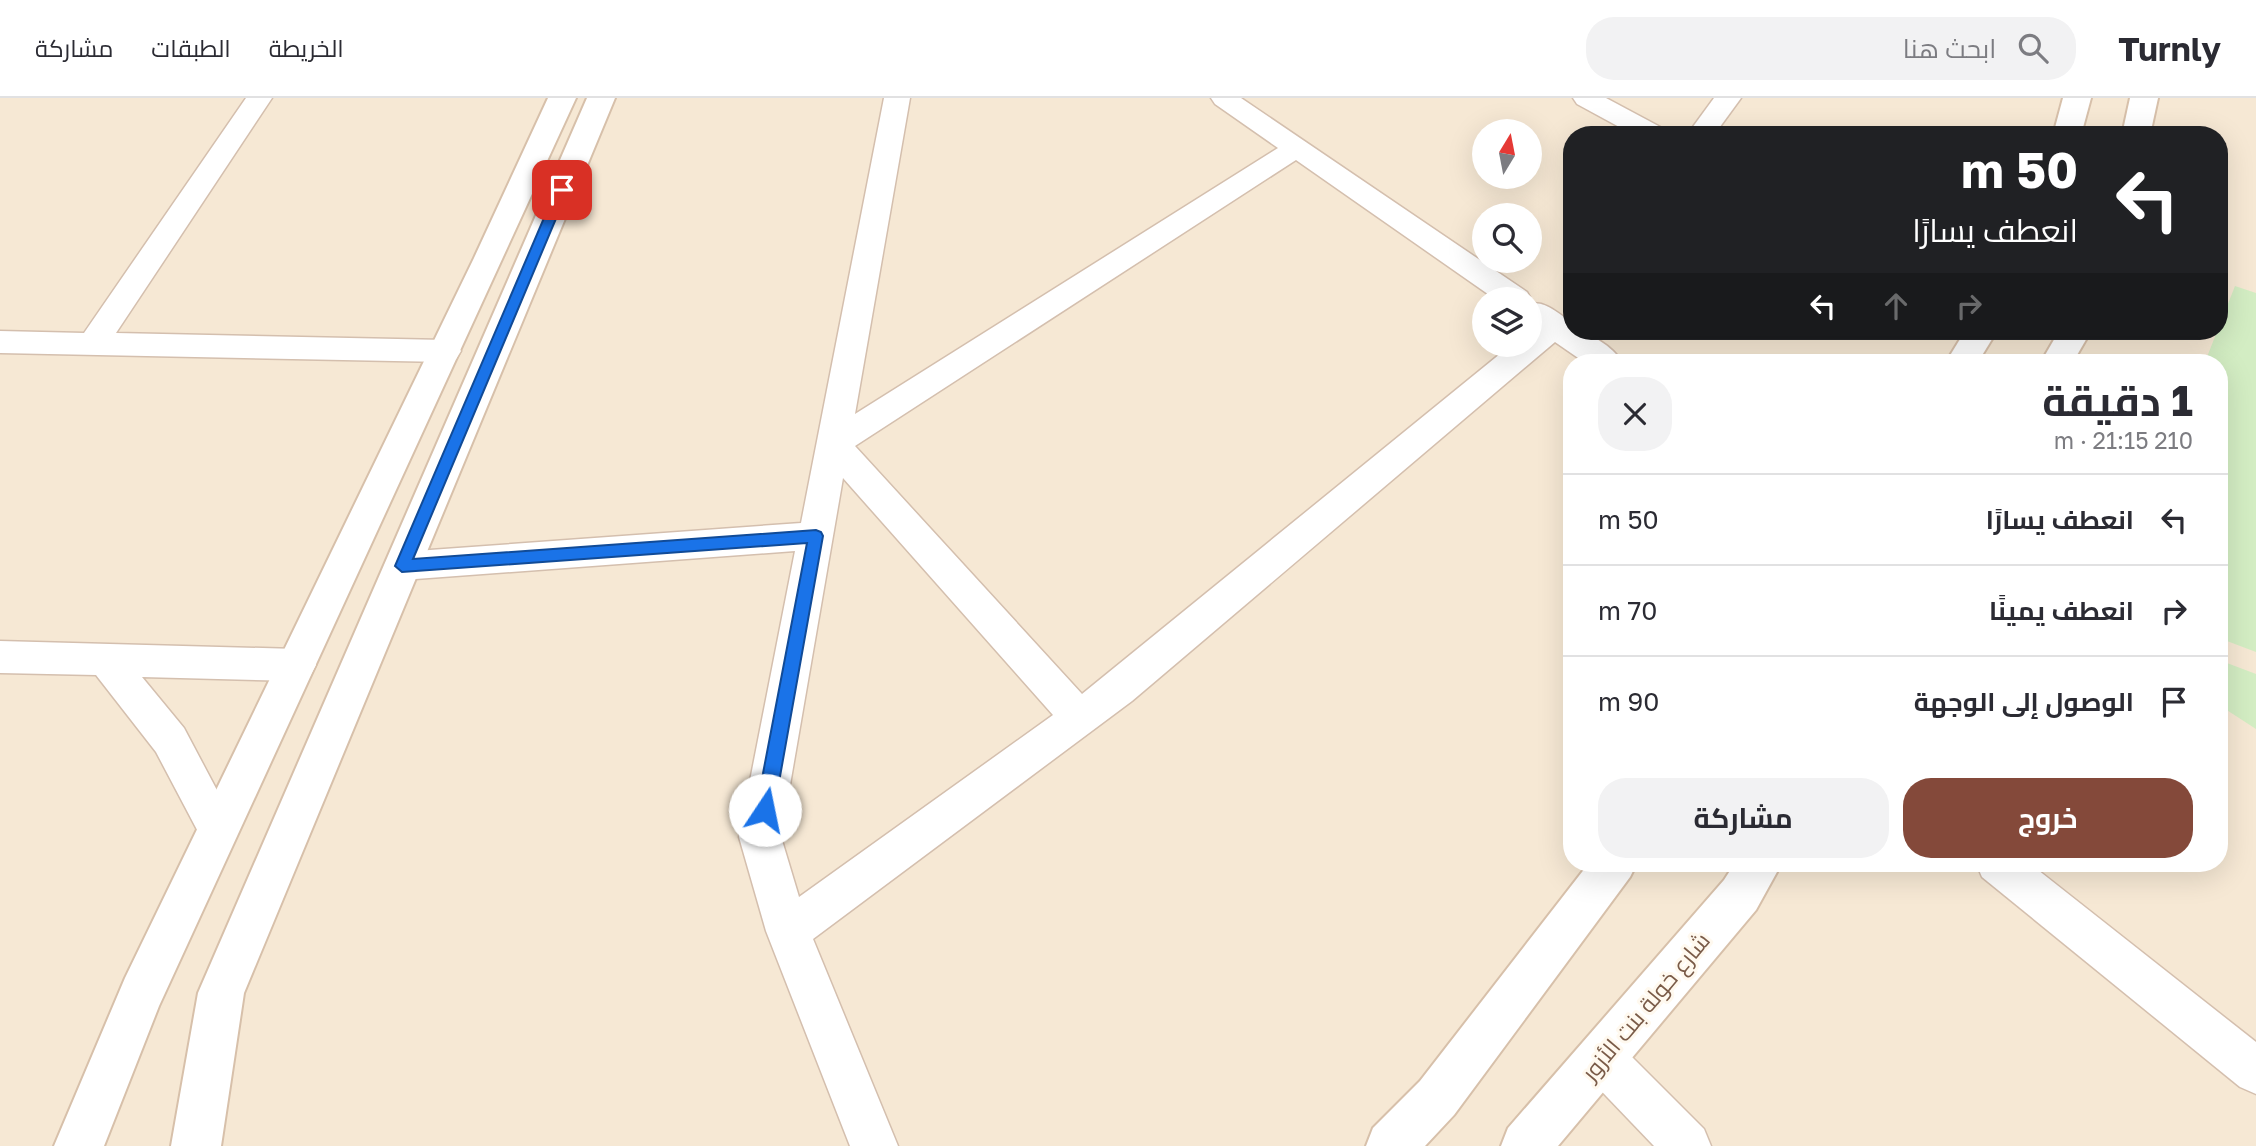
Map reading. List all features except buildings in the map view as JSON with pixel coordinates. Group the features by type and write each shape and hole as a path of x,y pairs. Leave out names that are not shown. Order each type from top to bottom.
{"street":[{"path":"93,344 260,98"},
{"path":"79,1146 141,994 562,98"},
{"path":"196,1146 221,993 601,98"},
{"path":"874,1146 788,931 760,837 897,98"},
{"path":"1224,98 1500,287"},
{"path":"1586,98 1637,126"},
{"path":"1707,126 1728,98"},
{"path":"2069,126 2077,98"},
{"path":"2138,126 2144,98"},
{"path":"833,444 1297,148"},
{"path":"1542,317 1563,332"},
{"path":"1575,340 1595,354"},
{"path":"0,342 445,351"},
{"path":"788,931 1119,689 1497,357"},
{"path":"833,444 1079,718"},
{"path":"402,566 816,536"},
{"path":"0,657 297,665"},
{"path":"106,660 170,740 218,830"},
{"path":"1391,1146 1437,1098 1608,872"},
{"name":"شارع خولة بنت الأزور","path":"1526,1146 1740,895 1754,872"},
{"path":"2008,872 2256,1071"},
{"path":"1601,1058 1687,1146"}],"shaded area":[{"path":"0,98 2256,98 2256,1146 0,1146"}],"green space":[{"path":"2235,286 2256,293 2256,652 2228,641 2228,354 2208,354 2214,340 2228,340 2228,304"},
{"path":"2228,663 2256,674 2256,729 2228,711"}],"route":[{"path":"562,190 402,566 816,536 765,810"}]}
